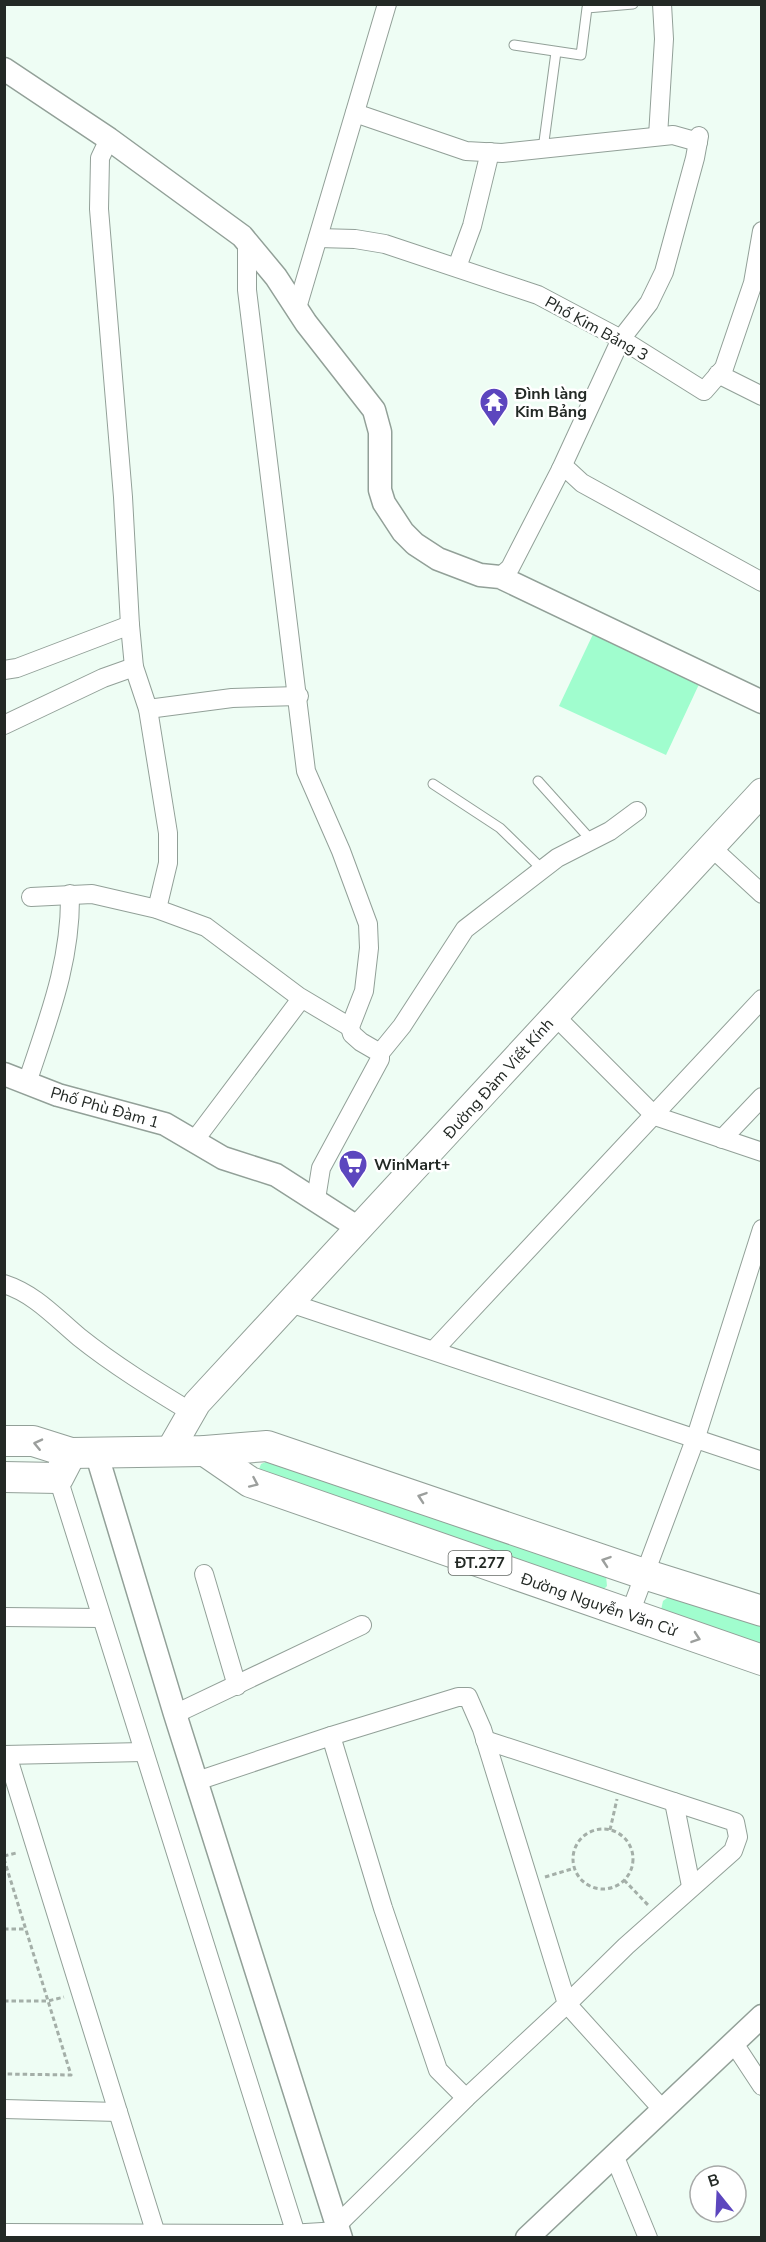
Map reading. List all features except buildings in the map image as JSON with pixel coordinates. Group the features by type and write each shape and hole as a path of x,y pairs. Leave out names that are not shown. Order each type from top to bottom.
{"main road":[{"name":"Đường Đàm Viết Kính","path":"170,1450 191,1412 554,1015 762,792"},
{"name":"ĐT.277","path":"4,1441 33,1441 75,1461"},
{"name":"ĐT.277","path":"4,1477 75,1461 170,1450 205,1451 267,1446 644,1574 762,1611"},
{"name":"Đường Nguyễn Văn Cừ","path":"205,1451 250,1482 629,1616 762,1660"}],"street":[{"path":"297,308 387,4"},
{"path":"658,136 664,39 662,4"},
{"path":"4,69 109,139 247,242 276,277 374,410 380,432 380,490 384,503 402,532 415,544 438,559 480,575 500,577 762,702"},
{"path":"355,113 466,151 543,149 673,135 698,139 664,272 649,303 621,339 561,470 510,568 500,577"},
{"path":"109,139 100,158 99,209 123,497 130,625 134,667 148,710 168,834 168,863 157,909"},
{"path":"457,267 472,226 490,152"},
{"path":"762,231 753,282 724,368 718,374 762,396"},
{"name":"Phố Kim Bảng 3","path":"318,238 355,239 385,244 538,295 621,339 704,391 718,374"},
{"path":"247,242 247,290 299,696 306,771 341,851 368,924 369,948 364,991 350,1027 352,1034 361,1042 380,1053"},
{"path":"561,470 569,471 582,483 762,582"},
{"path":"4,670 17,668 130,625"},
{"path":"4,725 103,678 134,667"},
{"path":"148,710 232,698 299,696"},
{"path":"316,1199 321,1168 380,1059 380,1053 402,1026 465,930 557,858 592,841 637,811"},
{"path":"711,847 762,894"},
{"path":"27,1083 67,953 70,930 70,894"},
{"path":"31,897 92,894 157,909 206,927 302,999 350,1027"},
{"path":"194,1141 302,999"},
{"path":"434,1350 762,999"},
{"path":"554,1015 655,1116 762,1152"},
{"name":"Phố Phù Đàm 1","path":"4,1074 58,1095 165,1124 223,1158 276,1175 360,1229"},
{"path":"722,1139 762,1097"},
{"path":"629,1616 696,1437 762,1229"},
{"path":"4,1284 31,1295 80,1337 132,1376 191,1412"},
{"path":"290,1303 696,1437 762,1461"},
{"path":"75,1461 100,1618 296,2234"},
{"path":"75,1461 175,1714 339,2231"},
{"path":"204,1574 237,1686"},
{"path":"4,1617 100,1618"},
{"path":"175,1714 362,1625"},
{"path":"196,1781 464,1696 471,1701 485,1740 567,2004 662,2109"},
{"path":"332,1736 383,1908 438,2070 466,2097"},
{"path":"4,2233 296,2234 339,2231 466,2097 691,1886 733,1851 736,1845 737,1829 735,1822 729,1819 485,1740"},
{"path":"143,1752 6,1755 156,2234"},
{"path":"674,1802 691,1886"},
{"path":"527,2238 762,2016"},
{"path":"733,2042 762,2086"},
{"path":"4,2109 118,2112"},
{"path":"614,2155 648,2238"}],"lane":[{"path":"514,45 581,55 587,8 633,4"},
{"path":"543,149 556,52"},
{"path":"538,781 592,841"},
{"path":"433,784 500,828 542,869"}],"path":[{"path":"610,1830 618,1797"},
{"path":"595,1830 610,1830 624,1837 632,1851 633,1866 624,1880 612,1887 597,1888 583,1881 575,1868 574,1853 581,1839 595,1830"},
{"path":"4,2074 72,2075 4,1858 16,1853"},
{"path":"542,1878 575,1868"},
{"path":"624,1880 650,1906"},
{"path":"4,1929 26,1929"},
{"path":"4,2001 48,2001 63,1998"}],"green space":[{"path":"595,630 701,680 666,755 559,706"},
{"path":"268,1461 606,1576 607,1586 603,1590 258,1472 261,1464"},
{"path":"667,1598 680,1598 761,1626 761,1649 661,1610 663,1601"}],"place":[{"name":"Đình làng Kim Bảng","path":"494,428"},
{"name":"WinMart+","path":"353,1190"}]}
